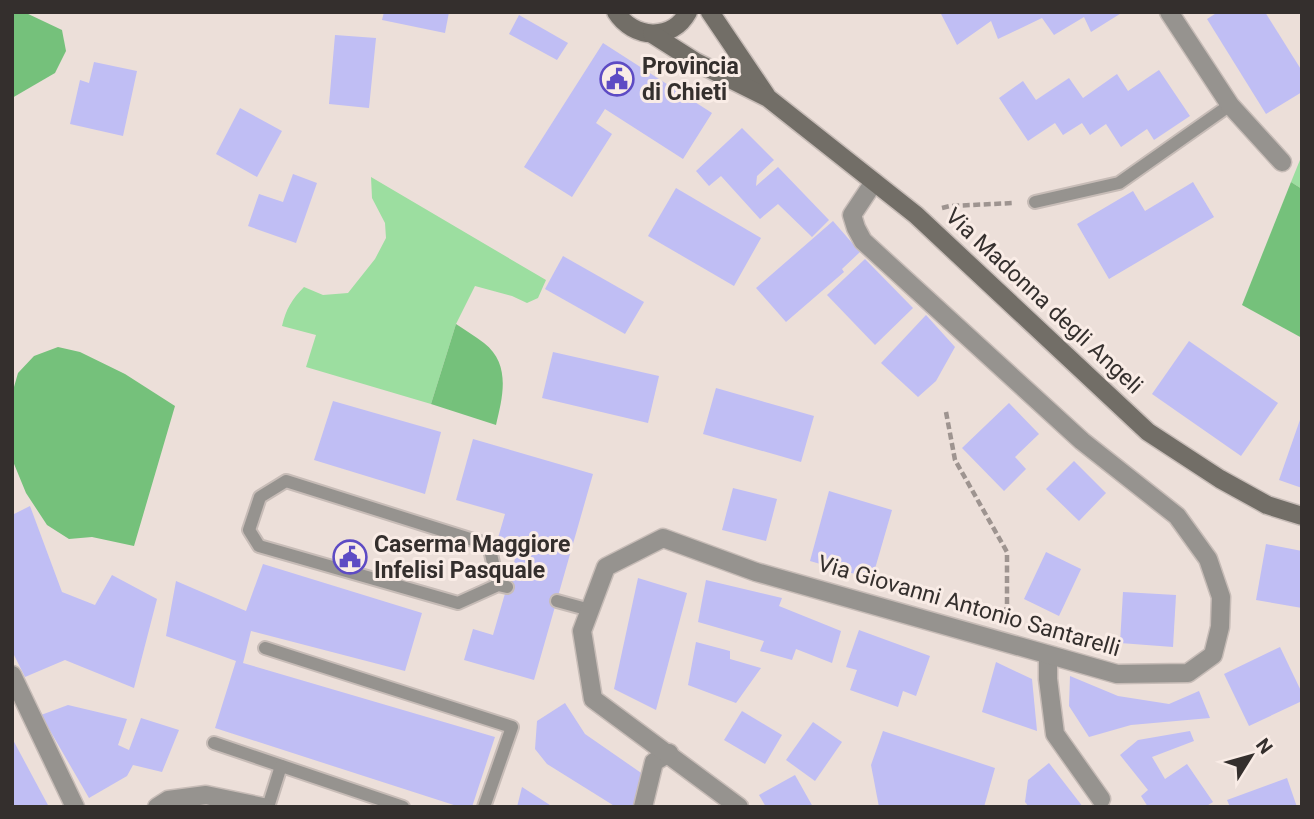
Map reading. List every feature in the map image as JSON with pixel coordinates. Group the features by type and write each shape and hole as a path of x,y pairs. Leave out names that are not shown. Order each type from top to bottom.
{"main road":[{"path":"615,13 629,27 652,34 673,28 688,12"},
{"path":"710,12 768,98"},
{"path":"652,34 696,62 768,98"},
{"name":"Via Madonna degli Angeli","path":"768,98 916,215 1148,432 1220,479 1267,505 1302,516"}],"street":[{"path":"1169,12 1230,105 1282,162"},
{"name":"Via Giovanni Antonio Santarelli","path":"740,807 593,698 582,631 606,567 663,538 756,572 1117,674 1188,673 1213,655 1220,627 1221,597 1208,559 1177,516 1082,441 863,241 852,215 874,182"},
{"path":"1048,655 1048,679 1055,734 1101,799"},
{"path":"12,675 75,807"},
{"path":"643,807 654,762 669,753"},
{"path":"157,807 168,800 206,795 265,807"}],"lane":[{"path":"1035,202 1119,183 1230,105"},
{"path":"286,481 489,545 502,586 458,603 259,546 249,530 260,497 286,481"},
{"path":"557,601 590,610"},
{"path":"265,648 512,727 484,807"},
{"path":"214,743 404,807"},
{"path":"265,807 281,766"}],"path":[{"path":"950,206 1035,202"},
{"path":"946,412 956,460 1007,552 1007,605 1000,641"}],"green space":[{"path":"12,12 24,12 62,30 66,51 55,73 12,98"},
{"path":"1302,155 1302,189 1291,182"},
{"path":"371,177 546,280 538,298 527,303 475,286 456,324 431,404 306,367 316,335 282,326 290,305 304,287 323,295 348,293 375,259 386,238 385,223 372,198"},
{"path":"1291,182 1302,189 1302,338 1242,305"},
{"path":"456,324 493,351 502,371 501,403 496,425 431,404"},
{"path":"58,347 80,352 125,374 175,406 134,546 92,537 69,539 47,525 26,493 12,459 12,394 18,373 34,356"}],"building":[{"path":"384,12 449,12 445,33 382,20"},
{"path":"940,12 1123,12 1091,32 1084,17 1054,35 1042,18 998,39 991,21 957,45"},
{"path":"1218,12 1265,12 1302,71 1302,92 1266,114 1207,19"},
{"path":"519,15 568,43 557,60 509,34"},
{"path":"335,35 376,38 369,108 329,104"},
{"path":"603,43 712,113 683,159 605,109 596,123 612,134 572,197 524,167"},
{"path":"94,62 137,71 123,136 70,124 80,80 89,83"},
{"path":"1159,70 1190,116 1154,140 1147,129 1121,147 1106,124 1090,135 1082,123 1063,135 1055,123 1028,141 999,98 1023,81 1036,100 1069,78 1083,98 1117,74 1128,91"},
{"path":"240,108 282,131 257,177 216,154"},
{"path":"742,128 774,160 757,176 756,186 778,167 829,220 812,237 778,204 760,219 721,176 709,186 696,171"},
{"path":"293,174 317,183 296,243 248,226 259,194 283,202"},
{"path":"1193,182 1214,217 1109,279 1077,224 1133,191 1145,211"},
{"path":"676,188 761,238 734,286 648,236"},
{"path":"833,221 860,252 842,269 844,272 786,322 756,288"},
{"path":"563,256 644,302 625,334 545,289"},
{"path":"865,259 913,308 875,345 827,295"},
{"path":"926,315 955,347 936,381 918,397 881,363"},
{"path":"1189,341 1278,403 1241,456 1152,394"},
{"path":"553,352 659,376 648,423 542,398"},
{"path":"716,388 814,416 801,462 703,434"},
{"path":"333,401 441,432 425,494 314,460"},
{"path":"1009,403 1039,434 1015,457 1026,469 1004,491 962,448"},
{"path":"1302,417 1302,488 1279,480"},
{"path":"473,439 593,474 534,680 464,660 473,629 493,635 519,545 498,538 505,514 456,500"},
{"path":"1074,461 1106,493 1079,521 1046,489"},
{"path":"733,488 777,499 766,541 722,530"},
{"path":"829,491 892,510 872,579 810,561"},
{"path":"30,506 62,592 95,605 112,575 157,599 134,688 65,660 25,677 12,651 12,515"},
{"path":"1266,544 1302,551 1302,608 1256,600"},
{"path":"1046,552 1081,569 1059,616 1024,599"},
{"path":"263,564 422,613 405,671 251,631 243,663 495,737 472,807 460,807 215,728 236,661 166,636 176,581 246,611"},
{"path":"638,578 687,593 656,710 614,689"},
{"path":"706,580 782,598 779,606 841,631 832,663 796,649 792,660 760,651 764,641 698,622"},
{"path":"1123,592 1176,595 1173,647 1120,643"},
{"path":"859,630 930,656 916,696 903,691 898,707 850,690 857,670 846,667"},
{"path":"696,642 730,651 730,659 761,668 736,703 688,685"},
{"path":"1280,647 1302,693 1302,701 1249,726 1224,674"},
{"path":"996,662 1032,679 1037,731 982,712"},
{"path":"1070,676 1118,696 1169,704 1199,691 1210,718 1131,725 1089,737 1069,706"},
{"path":"565,703 585,734 647,777 638,807 616,807 547,764 535,749 537,721"},
{"path":"68,705 127,719 118,745 129,750 141,718 179,730 162,772 133,765 127,776 89,798 41,715"},
{"path":"742,711 782,735 765,764 724,740"},
{"path":"813,722 842,742 815,781 786,760"},
{"path":"883,731 995,768 984,807 879,807 871,765"},
{"path":"1190,731 1194,741 1152,757 1165,779 1187,764 1213,802 1205,807 1148,807 1141,796 1148,790 1120,755 1138,740"},
{"path":"12,738 49,807 12,807"},
{"path":"1049,763 1083,807 1029,807 1025,802 1028,780"},
{"path":"795,775 813,807 766,807 759,795"},
{"path":"1287,778 1297,807 1230,807 1227,800"},
{"path":"522,787 553,807 517,807"}],"place":[{"name":"Provincia di Chieti","path":"617,79"},
{"name":"Caserma Maggiore Infelisi Pasquale","path":"350,557"}]}
